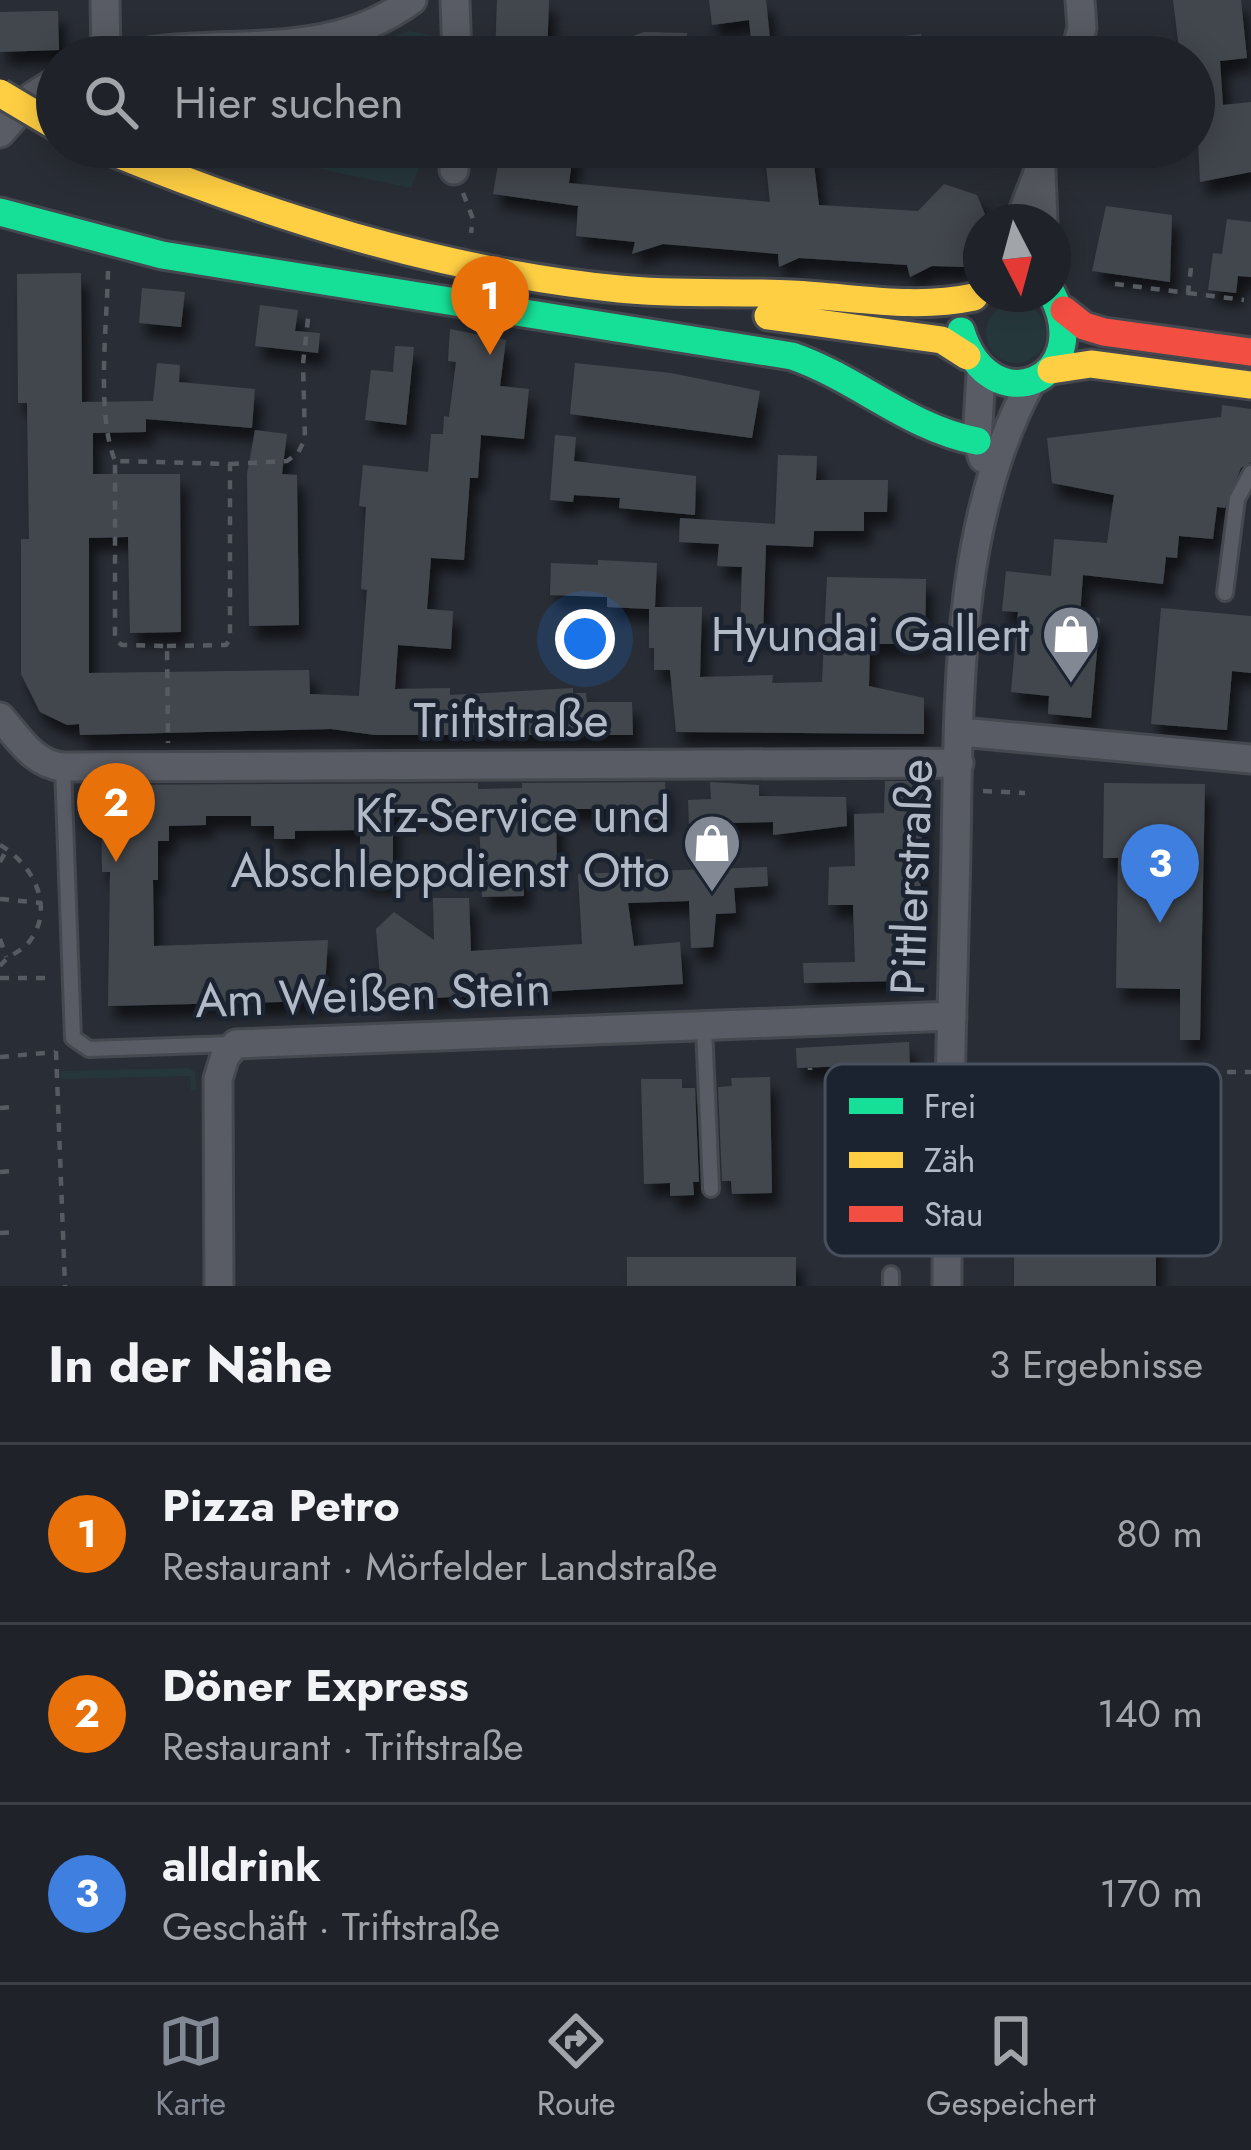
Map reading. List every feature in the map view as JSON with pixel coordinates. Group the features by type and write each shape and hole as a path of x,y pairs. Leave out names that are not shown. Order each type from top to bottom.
{"main road":[{"path":"0,93 36,114"},
{"path":"148,168 206,193 360,240 546,277 694,295 761,292 926,304 963,297"},
{"path":"0,212 108,242 314,280 792,356 832,370 933,432 976,441"},
{"path":"694,295 751,314 942,340 998,383 1091,364 1251,385"},
{"path":"967,312 962,322 974,365"},
{"path":"1041,376 1066,347 1060,312"},
{"path":"1069,312 1084,326 1104,332 1251,352"}],"street":[{"path":"105,0 106,36"},
{"path":"338,36 412,0"},
{"path":"455,0 456,36"},
{"path":"1080,0 1080,36"},
{"path":"0,133 36,94"},
{"path":"1026,204 1040,168"},
{"path":"1043,204 1044,168"},
{"path":"974,365 976,441 989,473"},
{"name":"Pittlerstraße","path":"951,1064 959,777 970,603 989,473 1041,376"},
{"path":"0,717 40,760 63,766"},
{"path":"961,732 1251,759"},
{"name":"Triftstraße","path":"63,766 959,777"},
{"name":"Am Weißen Stein","path":"236,1044 952,1016"},
{"path":"219,1286 218,1079 225,1056 236,1044"},
{"name":"Pittlerstraße","path":"947,1286 948,1256"}],"lane":[{"path":"1225,593 1237,499 1251,473"},
{"name":"Am Weißen Stein","path":"63,766 69,1031 89,1049 236,1044"},
{"path":"704,1027 711,1189"}],"path":[{"path":"108,242 102,372 109,444 116,461 115,640 122,645 226,645 230,639 230,464"},
{"path":"1188,293 1191,268"},
{"path":"116,461 287,461 305,439 303,364 314,280"},
{"path":"1115,284 1244,300"},
{"path":"167,646 169,767"},
{"path":"959,777 1025,793"},
{"path":"0,862 3,847"},
{"path":"0,966 33,936 40,903 32,873 3,847"},
{"path":"0,899 40,903"},
{"path":"0,939 6,957"},
{"path":"0,978 68,978"},
{"path":"0,1058 55,1052 65,1286"},
{"path":"0,1108 12,1107"},
{"path":"0,1172 14,1171"},
{"path":"0,1233 15,1232"}],"shaded area":[{"path":"409,31 437,36 395,36"},
{"path":"315,168 419,168 411,188"},
{"path":"995,312 1037,312 1044,321 1044,345 1028,361 1004,361 988,345 988,321"},
{"path":"189,1068 195,1072 196,1090 191,1090 190,1076 61,1079 61,1071"}],"building":[{"path":"497,0 549,0 548,36 496,36"},
{"path":"709,0 766,0 770,36 751,36 749,20 712,25"},
{"path":"1173,0 1241,0 1247,58 1220,61 1223,105 1251,102 1251,172 1200,182 1199,168 1215,168 1215,36 1177,36"},
{"path":"58,11 59,36 36,36 36,51 0,52 0,12"},
{"path":"644,32 687,33 687,36 633,36"},
{"path":"497,168 571,168 569,183 770,202 766,168 815,168 819,205 918,211 944,184 977,195 981,204 963,204 963,267 932,266 910,277 907,265 799,258 779,267 778,254 663,244 632,254 635,242 576,236 578,206 493,194"},
{"path":"1106,206 1172,215 1170,282 1092,271"},
{"path":"1227,219 1251,222 1251,277 1238,276 1236,293 1208,290 1213,253 1222,254"},
{"path":"81,273 82,402 153,401 157,363 180,365 179,382 255,389 252,428 146,419 146,432 93,433 93,474 180,474 181,632 130,633 128,537 89,538 89,673 309,670 310,694 359,696 367,590 361,589 366,507 359,506 363,465 428,472 431,434 443,434 444,416 449,417 456,362 448,361 450,329 506,340 500,386 529,389 524,439 481,435 478,478 470,478 464,560 431,558 427,609 453,611 451,649 398,645 395,689 450,688 450,695 573,688 573,693 586,693 587,702 632,702 633,735 375,735 331,729 80,735 79,724 67,725 40,712 21,674 21,539 29,539 27,403 18,403 17,274"},
{"path":"142,288 185,292 181,327 139,323"},
{"path":"260,305 298,310 295,331 320,333 318,353 255,346"},
{"path":"395,346 414,347 406,425 365,420 371,370 393,372"},
{"path":"575,363 671,373 760,391 752,438 570,414"},
{"path":"1222,405 1251,409 1251,462 1241,468 1225,508 1217,507 1213,539 1179,536 1177,558 1166,557 1163,584 1083,575 1080,616 1100,618 1091,718 1048,714 1049,696 1011,692 1018,612 1002,611 1006,571 1051,576 1054,539 1107,543 1114,495 1052,483 1047,438 1221,417"},
{"path":"255,430 287,434 282,474 297,475 299,625 249,626 247,474"},
{"path":"555,435 576,437 574,461 696,476 695,515 619,508 620,498 574,495 573,502 550,500"},
{"path":"778,455 817,456 816,480 888,480 887,512 864,512 864,531 814,531 813,547 766,545 763,634 740,634 742,567 717,566 719,544 679,542 680,518 775,524"},
{"path":"598,560 657,563 655,607 702,607 700,677 773,675 772,683 822,682 827,577 926,579 925,644 870,644 869,686 924,698 924,734 676,732 670,670 654,670 654,648 649,648 649,609 607,607 607,597 550,595 551,563 598,565"},
{"path":"1161,608 1251,616 1251,673 1232,671 1227,730 1151,724"},
{"path":"885,781 923,781 919,946 899,946 900,981 804,983 803,963 855,962 853,905 828,905 829,867 855,866 854,814 884,813"},
{"path":"665,782 666,819 629,820 629,809 556,809 557,868 523,869 524,896 482,897 479,815 393,816 393,882 360,881 360,830 295,831 295,839 274,839 274,826 251,826 251,816 206,816 206,825 169,826 169,841 158,841 158,880 153,880 154,946 328,940 324,1001 108,1006 110,872 102,872 101,785 478,783 478,789 522,788 522,783"},
{"path":"710,782 759,785 759,796 846,797 847,826 773,835 773,822 689,824 688,800 711,799"},
{"path":"1104,783 1205,784 1200,1040 1180,1040 1180,989 1116,988 1118,858 1103,858"},
{"path":"653,859 653,871 767,867 768,886 734,888 736,913 716,914 713,947 691,948 689,901 628,903 634,946 680,942 683,984 382,1001 376,929 394,912 434,940 433,898 469,898 471,951 582,944 578,874 629,872 629,860"},
{"path":"909,1042 910,1064 797,1068 796,1048"},
{"path":"770,1077 772,1193 732,1194 731,1181 722,1181 718,1087 732,1086 731,1078"},
{"path":"641,1079 682,1079 682,1088 695,1088 699,1182 693,1182 694,1195 670,1196 670,1183 644,1184"},
{"path":"1014,1256 1156,1256 1156,1286 1014,1286"},
{"path":"627,1257 796,1257 796,1286 627,1286"}],"traffic: fast":[{"path":"0,212 162,255 792,356 928,425 977,441"},
{"path":"961,331 975,360 994,377 1014,383 1034,380 1051,368 1061,349 1058,312"}],"traffic: slow":[{"path":"0,93 36,114"},
{"path":"155,168 354,237 552,281 641,291 792,294 906,303 963,299"},
{"path":"768,316 942,340 967,356"},
{"path":"1051,370 1091,364 1251,385"}],"traffic: jam":[{"path":"1066,312 1084,326 1104,332 1251,352"}],"place":[{"name":"Pizza Petro","path":"490,355"},
{"name":"Hyundai Gallert","path":"1071,685"},
{"name":"Döner Express","path":"116,862"},
{"name":"Kfz-Service und Abschleppdienst Otto","path":"712,894"},
{"name":"alldrink","path":"1160,923"}]}
